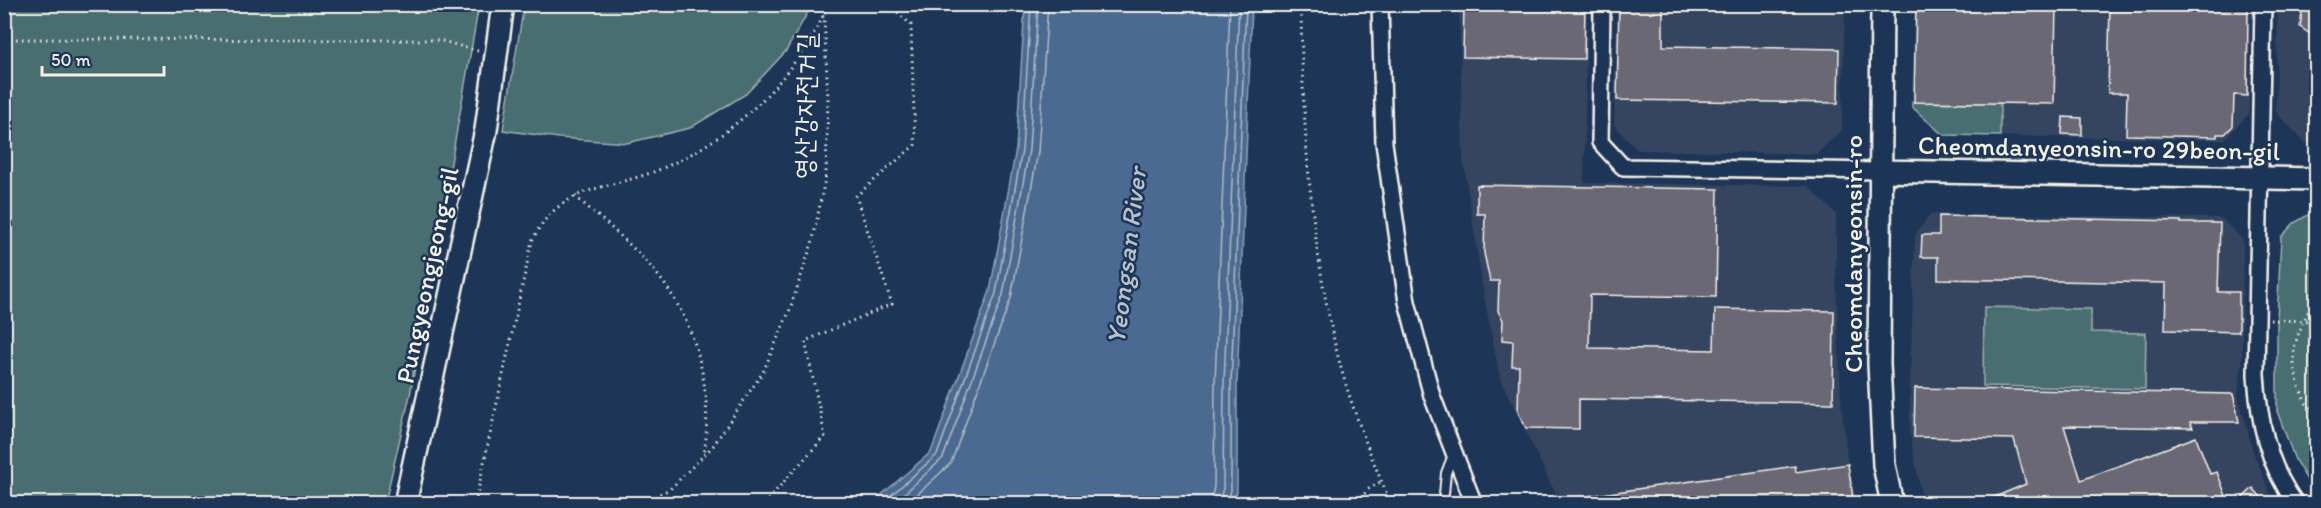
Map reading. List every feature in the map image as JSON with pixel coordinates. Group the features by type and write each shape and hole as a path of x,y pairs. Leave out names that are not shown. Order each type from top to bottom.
{"street":[{"name":"Pungyeongjeong-gil","path":"405,504 486,130 503,4"},
{"path":"1380,4 1384,143 1407,302 1432,396 1474,504"},
{"path":"1602,4 1600,142 1623,168 1880,171"},
{"name":"Cheomdanyeonsin-ro","path":"1882,4 1879,364 1884,465 1892,504"},
{"path":"2263,4 2256,375 2259,412 2278,475 2295,504"},
{"name":"Cheomdanyeonsin-ro 29beon-gil","path":"1880,171 2316,179"}],"lane":[{"path":"1443,504 1446,473 1453,454"}],"path":[{"path":"475,504 532,241 539,227 549,214 575,196 661,169 696,151 732,126 762,102 791,70 824,15 827,4"},
{"path":"764,504 825,436 805,341 892,304 856,196 915,145 911,25 889,4"},
{"path":"1301,4 1305,147 1312,214 1332,333 1359,420 1391,504"},
{"name":"영산강자전거길","path":"638,504 670,489 713,446 763,372 789,312 813,240 826,174 828,144 824,15"},
{"path":"4,39 439,40 497,57"},
{"path":"575,196 636,251 660,278 686,320 702,371 708,412 704,455"},
{"path":"2316,259 2316,271"},
{"path":"2316,277 2314,299 2294,348 2294,366 2298,387 2306,403 2316,412"},
{"path":"2257,321 2316,321"},
{"path":"1358,504 1367,490 1382,481"}],"shaded area":[{"path":"1459,5 1587,5 1584,183 1808,186 1836,214 1836,281 1841,398 1847,457 1857,503 1560,503 1500,378 1484,296 1463,159"},
{"path":"1617,5 1845,5 1842,130 1817,154 1637,150 1614,125"},
{"path":"1914,5 2251,5 2249,114 2224,140 1943,135 1912,107"},
{"path":"2278,5 2316,5 2316,143 2305,143 2276,112"},
{"path":"1930,214 2221,218 2243,240 2242,363 2238,395 2254,454 2271,495 2277,503 1923,503 1910,435 1910,382 1915,235"}],"green space":[{"path":"524,4 812,5 786,51 746,94 690,128 627,143 559,138 503,130"},
{"path":"4,5 479,5 410,395 385,503 5,503"},
{"path":"1912,102 2000,103 2000,136 1943,135 1912,107"},
{"path":"2316,212 2316,495 2295,460 2277,411 2277,320 2281,237 2294,223"},
{"path":"1984,307 2091,309 2091,332 2146,333 2145,389 1983,386"}],"water":[{"name":"Yeongsan River","path":"1025,5 1252,5 1237,384 1237,492 1232,503 872,503 931,452 990,291 1016,149"}],"building":[{"path":"1464,4 1585,4 1584,59 1463,57"},
{"path":"1619,4 1663,4 1663,46 1839,49 1838,103 1617,100"},
{"path":"1916,4 2056,4 2054,104 1914,102"},
{"path":"2110,4 2248,4 2247,96 2234,95 2233,126 2225,134 2217,134 2217,137 2126,135 2127,93 2108,93"},
{"path":"2303,4 2316,4 2316,38 2300,27"},
{"path":"2063,117 2082,118 2082,135 2062,134"},
{"path":"1477,185 1718,189 1716,297 1590,295 1589,348 1714,350 1715,309 1834,311 1833,403 1579,399 1579,429 1526,428 1518,412 1519,366 1512,366 1513,341 1502,340 1503,320 1498,311 1499,281 1490,281 1484,253 1485,214 1477,214"},
{"path":"1939,216 2220,223 2218,292 2239,292 2239,332 2165,330 2166,283 1938,279 1938,257 1921,257 1922,235 1939,235"},
{"path":"1915,388 2233,394 2239,422 2190,422 2193,428 2064,426 2081,480 2196,437 2210,474 2217,472 2229,504 1978,504 2026,484 2014,439 1914,437"},
{"path":"1848,464 1853,499 1825,504 1589,504 1589,496 1795,466 1796,472"},
{"path":"2253,488 2267,504 2236,504"}]}
